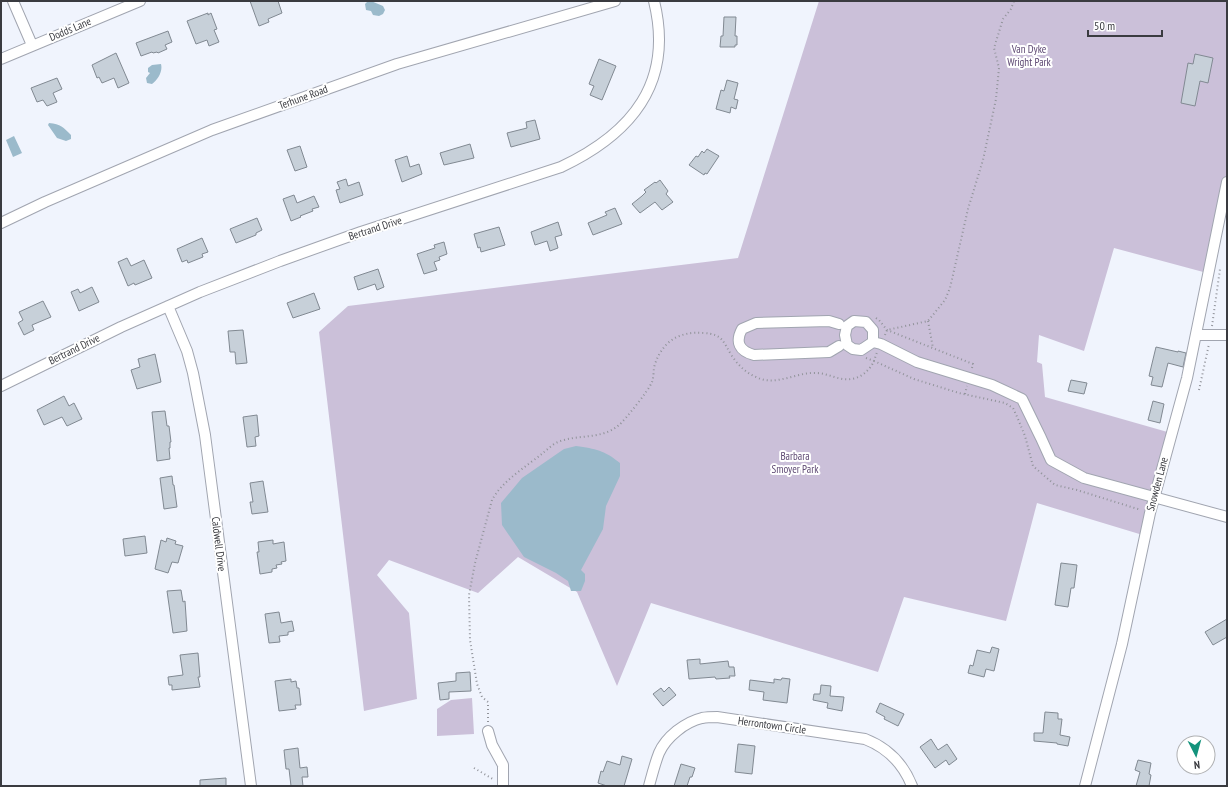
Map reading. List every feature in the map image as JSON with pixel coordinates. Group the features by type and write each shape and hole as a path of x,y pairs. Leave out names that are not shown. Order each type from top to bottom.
{"street":[{"path":"13,1 32,45"},
{"name":"Dodds Lane","path":"1,59 140,1"},
{"name":"Terhune Road","path":"1,223 45,202 212,130 397,64 615,1"},
{"name":"Bertrand Drive","path":"1,386 82,345 168,306 280,261 561,167 578,159 612,136 628,120 642,102 650,88 658,60 660,38 654,1"},
{"name":"Snowden Lane","path":"1085,786 1122,644 1154,497 1187,378 1227,182"},
{"name":"Caldwell Drive","path":"168,306 185,346 193,373 205,435 250,786"},
{"path":"839,324 829,321 756,324 742,328 738,336 739,346 746,353 754,355 829,352 840,346"},
{"path":"1196,335 1227,335"},
{"path":"877,343 918,362 992,385 1022,399 1051,460 1084,478 1227,517"},
{"name":"Herrontown Circle","path":"649,786 659,752 667,740 690,722 702,718 717,717 866,739 890,753 901,764 912,786"},
{"path":"488,732 492,745 503,765 503,785"}],"path":[{"path":"488,732 488,702 482,697 477,684 470,640 469,595 475,563 492,500 496,494 514,476 557,442 609,432 618,426 652,382 660,351 668,342 682,335 703,333 718,335 726,343 732,356 742,369 757,378 771,381 817,372 835,378 850,379 862,376 874,361 877,343 887,330 928,322 945,300 950,288 968,209 983,160 996,99 999,68 994,48 1003,19 1011,9 1014,1"},
{"path":"928,322 933,348"},
{"path":"874,361 914,379 959,393 1005,403 1013,408 1025,436 1034,466 1055,485 1077,490 1150,513"},
{"path":"474,768 503,785"}],"green space":[{"name":"Barbara Smoyer Park","path":"819,1 1227,1 1227,199 1207,273 1114,248 1084,351 1039,335 1037,362 1042,364 1045,397 1171,433 1146,536 1037,503 1006,621 904,597 878,672 651,603 617,686 577,592 518,557 478,593 389,560 377,575 409,613 417,699 364,711 319,332 348,306 738,258"},
{"path":"472,698 474,734 437,736 437,709 451,700"}],"water":[{"path":"371,1 383,6 385,10 383,14 379,16 373,15 371,11 366,10 365,4"},
{"path":"161,64 161,72 158,78 152,84 147,83 146,78 150,73 148,72 148,68 152,65"},
{"path":"49,123 59,125 64,128 71,135 71,139 66,141 57,138 48,125"},
{"path":"14,136 22,153 13,157 6,140"},
{"path":"576,446 600,451 609,455 620,463 620,476 606,506 603,529 581,570 585,574 585,581 581,591 571,591 568,581 556,573 524,557 502,525 501,503 522,478 564,449"}],"building":[{"path":"250,1 278,1 282,13 268,19 269,22 259,26"},
{"path":"208,13 208,15 211,13 217,29 214,30 219,42 209,46 207,40 196,44 187,21"},
{"path":"724,17 736,17 735,36 737,36 737,45 735,45 735,47 720,47 721,36 723,36"},
{"path":"168,31 172,42 165,45 167,49 158,53 152,52 141,56 136,43"},
{"path":"116,53 129,83 118,88 114,78 102,83 99,77 97,78 92,65"},
{"path":"1195,54 1213,58 1208,83 1200,81 1195,106 1181,103 1188,63 1193,64"},
{"path":"599,59 616,66 602,100 590,95 594,86 589,84"},
{"path":"57,78 62,89 53,93 57,102 47,106 43,100 37,102 31,88"},
{"path":"727,80 738,83 734,99 738,100 736,109 731,107 730,113 716,109 721,90 724,91"},
{"path":"535,120 540,139 511,147 507,133 527,128 526,122"},
{"path":"470,144 474,158 444,165 440,153"},
{"path":"300,146 307,167 295,171 287,150"},
{"path":"707,149 719,156 707,174 705,173 704,175 689,165 696,156 698,157 702,151 704,153"},
{"path":"407,156 410,167 419,164 422,174 402,182 395,160"},
{"path":"346,179 348,186 359,182 363,195 340,203 336,190 340,189 337,182"},
{"path":"660,180 668,191 666,194 673,202 662,210 655,202 640,213 632,204 646,192 644,190"},
{"path":"294,195 297,203 314,196 319,207 312,209 313,211 291,221 283,199"},
{"path":"615,208 622,224 593,235 588,223 607,215 605,212"},
{"path":"257,218 262,230 256,233 256,235 236,243 230,229"},
{"path":"558,222 562,235 555,237 558,248 550,251 547,241 535,245 531,232"},
{"path":"499,227 505,245 481,252 480,247 478,248 474,234"},
{"path":"202,238 208,252 202,254 203,257 188,263 187,260 182,262 177,249"},
{"path":"444,242 447,254 439,257 440,260 434,262 437,270 424,274 417,254 435,248 434,245"},
{"path":"127,258 131,266 144,260 152,278 135,285 134,283 128,286 118,262"},
{"path":"378,269 384,287 377,290 375,284 358,290 354,277"},
{"path":"92,287 99,302 79,311 71,292 78,289 80,293"},
{"path":"314,293 320,309 293,318 287,303"},
{"path":"43,301 51,317 32,325 34,330 24,335 18,323 23,320 19,312"},
{"path":"243,330 247,363 236,364 235,352 230,352 228,331"},
{"path":"1156,347 1186,353 1183,367 1168,363 1162,387 1151,385 1153,377 1149,376"},
{"path":"155,354 161,382 137,389 131,370 140,367 138,359"},
{"path":"1071,380 1087,383 1084,394 1068,391"},
{"path":"64,396 69,406 74,403 82,419 67,426 62,417 44,425 37,410"},
{"path":"1153,401 1164,404 1160,423 1148,420"},
{"path":"165,411 171,442 169,448 170,459 157,461 152,412"},
{"path":"257,415 259,436 255,437 256,446 247,447 243,417"},
{"path":"172,476 177,507 164,509 160,478"},
{"path":"263,481 268,512 252,514 250,502 253,502 250,483"},
{"path":"145,536 147,553 125,556 123,539"},
{"path":"167,538 176,541 175,544 183,546 178,563 172,562 168,573 155,569 161,540 166,542"},
{"path":"273,540 273,544 284,542 286,561 281,562 282,564 276,565 277,568 272,569 272,572 260,574 257,552 259,552 258,542"},
{"path":"1061,563 1077,565 1074,588 1071,588 1068,607 1055,605"},
{"path":"181,590 183,602 185,601 187,631 173,633 167,591"},
{"path":"279,612 281,623 292,621 294,631 288,632 288,635 279,636 280,642 269,643 265,614"},
{"path":"1227,619 1227,637 1213,645 1205,632"},
{"path":"992,647 999,649 994,671 986,669 984,677 968,673 970,665 973,666 977,650 990,653"},
{"path":"198,653 200,677 198,677 200,687 172,690 172,685 169,685 168,677 183,675 180,655"},
{"path":"700,659 700,664 728,661 729,667 734,667 735,676 716,679 715,677 689,679 687,660"},
{"path":"470,672 471,691 449,692 449,699 440,700 438,683 456,681 456,673"},
{"path":"782,678 790,679 787,703 763,700 764,692 749,690 750,680 774,683 774,679 781,680"},
{"path":"291,679 291,682 296,681 297,688 299,688 301,705 295,705 296,709 279,711 275,681"},
{"path":"821,685 831,686 830,696 844,697 842,711 827,708 828,703 813,700 814,694 820,694"},
{"path":"669,687 676,695 663,706 653,694 661,688 664,692"},
{"path":"880,703 904,714 898,726 884,719 885,717 876,712"},
{"path":"1045,712 1058,713 1058,719 1062,719 1060,735 1070,737 1068,746 1057,743 1034,741 1034,733 1043,733"},
{"path":"931,739 938,750 947,744 957,759 949,765 946,760 935,768 920,747"},
{"path":"738,744 755,746 752,774 735,772"},
{"path":"298,748 300,768 307,767 308,777 302,777 303,786 291,786 289,769 286,769 284,750"},
{"path":"622,756 632,759 624,786 607,786 598,783 601,771 603,772 607,761 620,765"},
{"path":"1138,760 1151,763 1149,786 1136,786 1140,772 1135,770"},
{"path":"681,764 695,768 687,786 674,786"},
{"path":"226,778 226,786 200,786 200,780"}],"park label":[{"name":"Van Dyke Wright Park","path":"1029,55"}]}
